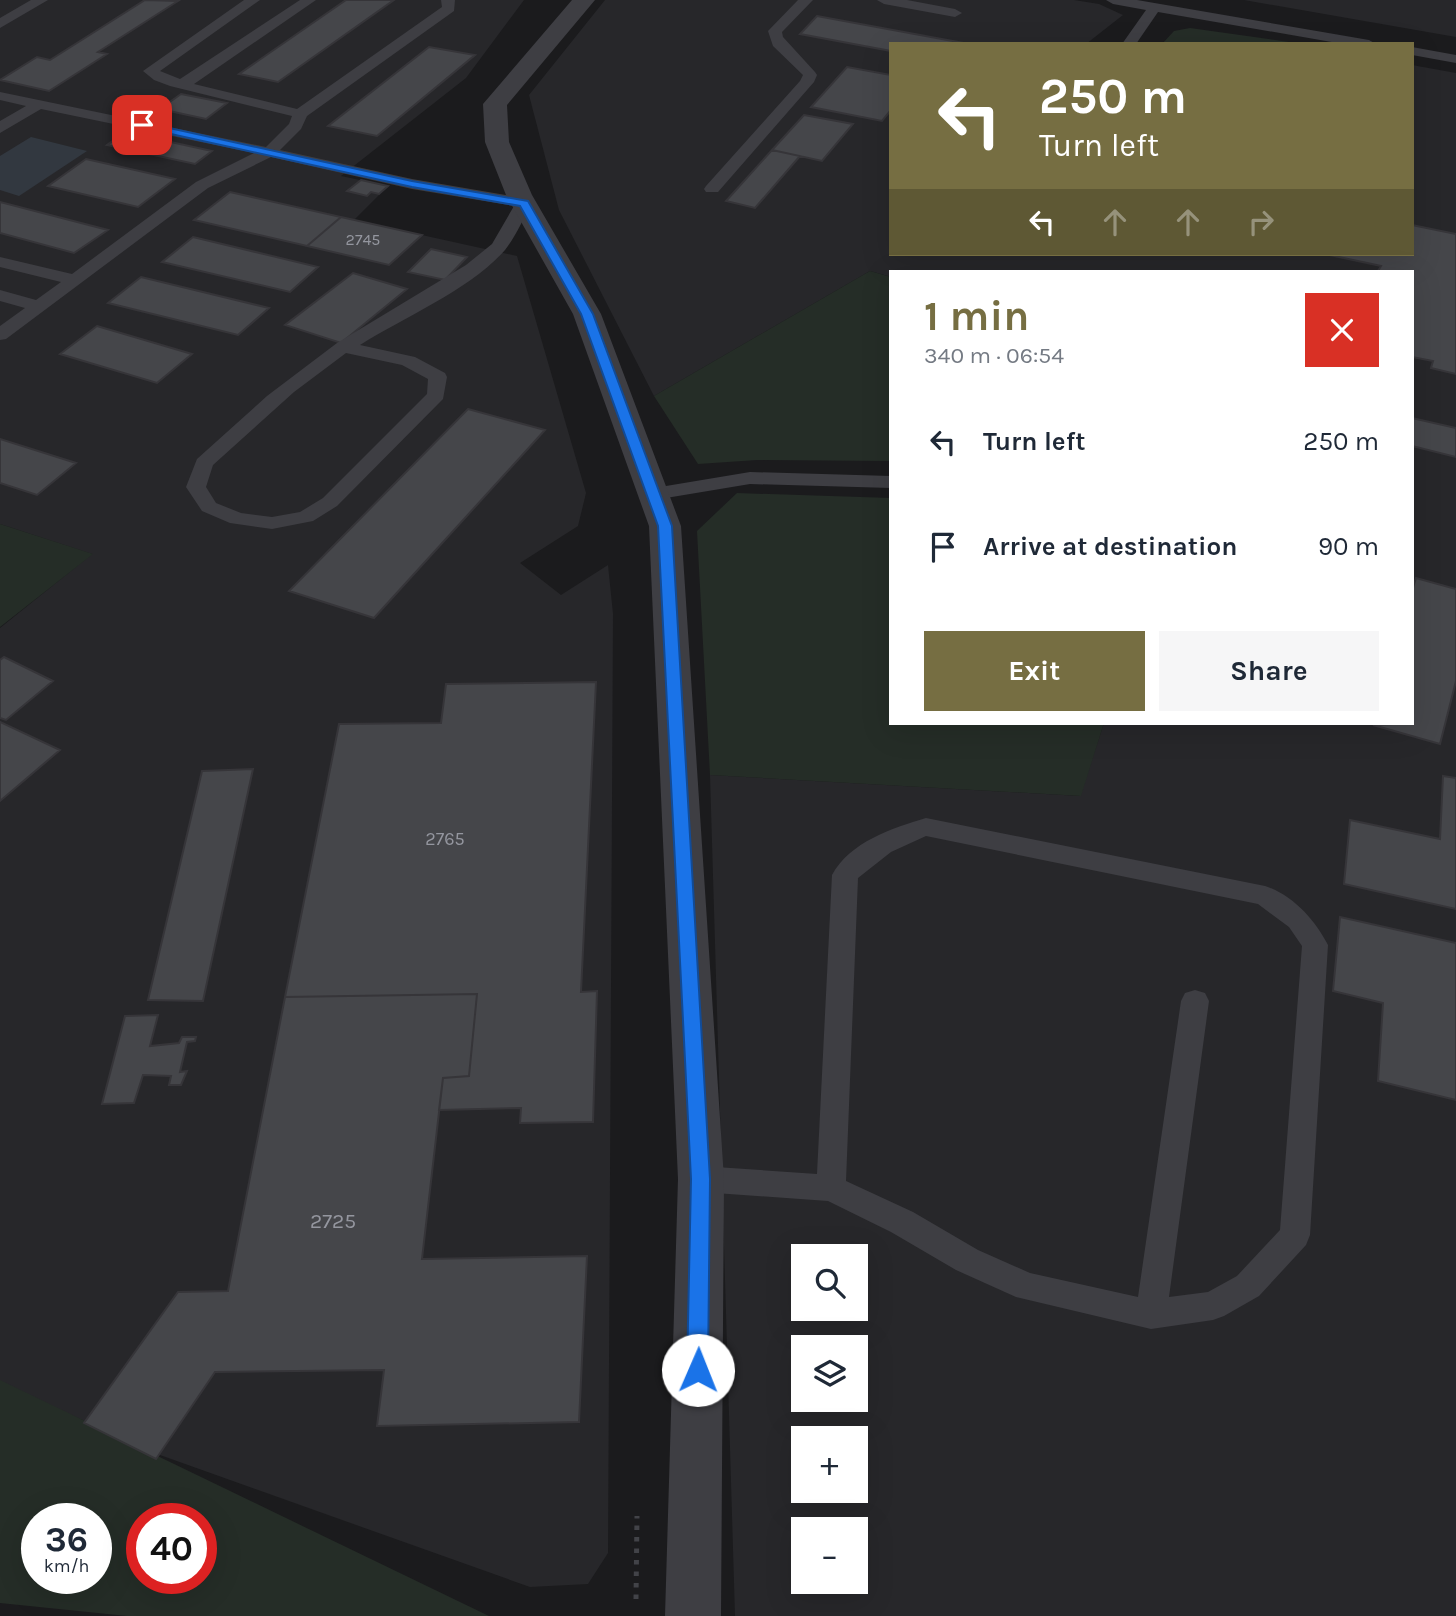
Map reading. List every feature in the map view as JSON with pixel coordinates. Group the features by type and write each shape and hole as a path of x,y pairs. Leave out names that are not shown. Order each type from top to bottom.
{"street":[{"path":"584,0 495,104 497,142 524,203 587,314 665,526 701,1179 693,1616"}],"lane":[{"path":"0,23 41,0"},
{"path":"253,0 150,71 154,76 300,114"},
{"path":"183,84 309,0"},
{"path":"0,335 75,280 104,255 202,185 269,152 296,126 300,114 449,8 448,0"},
{"path":"712,189 807,82 810,75 804,66 779,44 775,37 775,31 806,0"},
{"path":"884,0 955,13"},
{"path":"1113,0 1357,42"},
{"path":"1130,42 1156,7"},
{"path":"1414,51 1456,59"},
{"path":"0,96 412,184 524,203 495,251 409,309 343,347 316,366 204,463 196,487 209,507 237,519 272,523 306,517 330,502 436,395 439,377 408,361 343,347"},
{"path":"0,128 41,103"},
{"path":"0,262 75,280"},
{"path":"0,295 39,307"},
{"path":"654,494 750,478 889,482"},
{"path":"701,1179 831,1188 902,1222 967,1260 1027,1287 1151,1314 1213,1306 1248,1286 1294,1235 1315,946 1298,920 1265,896 926,827 900,834 859,860 845,875 831,1188"},
{"path":"1151,1314 1195,1001"}],"path":[{"path":"636,1604 637,1516"}],"shaded area":[{"path":"0,0 524,0 466,78 341,176 388,186 354,220 517,256 586,493 578,526 520,563 561,595 608,565 613,614 608,1553 588,1584 530,1587 160,1455 0,1383 0,628 92,554 0,524"},
{"path":"605,0 1074,0 1099,4 1123,15 1089,42 889,42 889,256 1414,256 1414,65 1456,73 1456,1616 735,1616 710,775 1080,796 1103,725 1414,725 1414,270 889,270 889,276 870,271 654,396 559,210 529,95"},
{"path":"1244,0 1456,0 1456,37"},
{"path":"1190,28 1289,42 1164,42 1174,31"},
{"path":"31,137 87,151 19,196 0,190 0,156"},
{"path":"870,271 889,276 889,461 757,460 698,464 654,396"},
{"path":"737,493 889,498 889,725 1103,725 1081,796 710,775 697,531"},
{"path":"0,524 93,554 0,627"},
{"path":"0,1380 489,1616 127,1616 0,1603"}],"building":[{"path":"145,0 178,1 98,52 107,54 49,91 0,80 37,57 50,60"},
{"path":"346,0 394,0 278,82 239,74"},
{"path":"817,16 958,42 889,42 889,51 800,34"},
{"path":"429,47 475,55 377,136 328,126"},
{"path":"847,67 889,75 889,112 882,121 811,107"},
{"path":"181,94 227,103 206,119 160,109"},
{"path":"804,115 853,124 822,161 772,150"},
{"path":"125,132 212,151 195,164 107,145"},
{"path":"772,150 800,156 755,208 726,201"},
{"path":"86,159 175,179 138,207 48,186"},
{"path":"361,180 388,186 379,194 371,192 367,196 347,191"},
{"path":"230,192 341,217 307,246 194,220"},
{"path":"0,202 108,230 74,253 0,233"},
{"path":"341,217 422,235 389,265 307,246"},
{"path":"1414,225 1456,234 1456,374 1431,368 1433,361 1414,357 1414,270 1379,270 1381,266 1334,256 1414,256"},
{"path":"193,237 318,267 290,292 162,262"},
{"path":"431,249 467,257 445,280 408,272"},
{"path":"353,273 407,289 341,343 285,325"},
{"path":"141,277 269,308 238,335 108,303"},
{"path":"97,326 192,354 157,383 60,354"},
{"path":"468,409 545,430 374,618 289,591"},
{"path":"1414,418 1456,428 1456,457 1414,446"},
{"path":"0,439 76,463 37,495 0,483"},
{"path":"1416,578 1456,589 1456,681 1440,744 1373,725 1414,725"},
{"path":"4,657 53,681 6,720 0,718 0,660"},
{"path":"596,682 581,992 597,991 593,1122 520,1123 521,1108 439,1110 443,1078 469,1076 477,994 285,997 339,724 441,723 446,684"},
{"path":"0,722 60,750 0,801"},
{"path":"253,769 203,1001 148,1000 202,771"},
{"path":"1443,776 1456,778 1456,909 1344,884 1350,820 1440,839"},
{"path":"1340,917 1456,943 1456,1100 1378,1081 1383,1003 1333,991"},
{"path":"477,994 469,1076 443,1078 422,1259 587,1256 579,1422 377,1426 384,1370 215,1372 156,1459 84,1423 178,1292 228,1291 285,997"},
{"path":"158,1015 150,1046 179,1043 182,1037 196,1037 195,1041 187,1042 180,1072 187,1071 181,1085 169,1085 171,1076 143,1075 134,1103 102,1104 125,1016"}],"route":[{"path":"142,125 412,184 524,203 587,314 665,526 701,1179 698,1370"}]}
